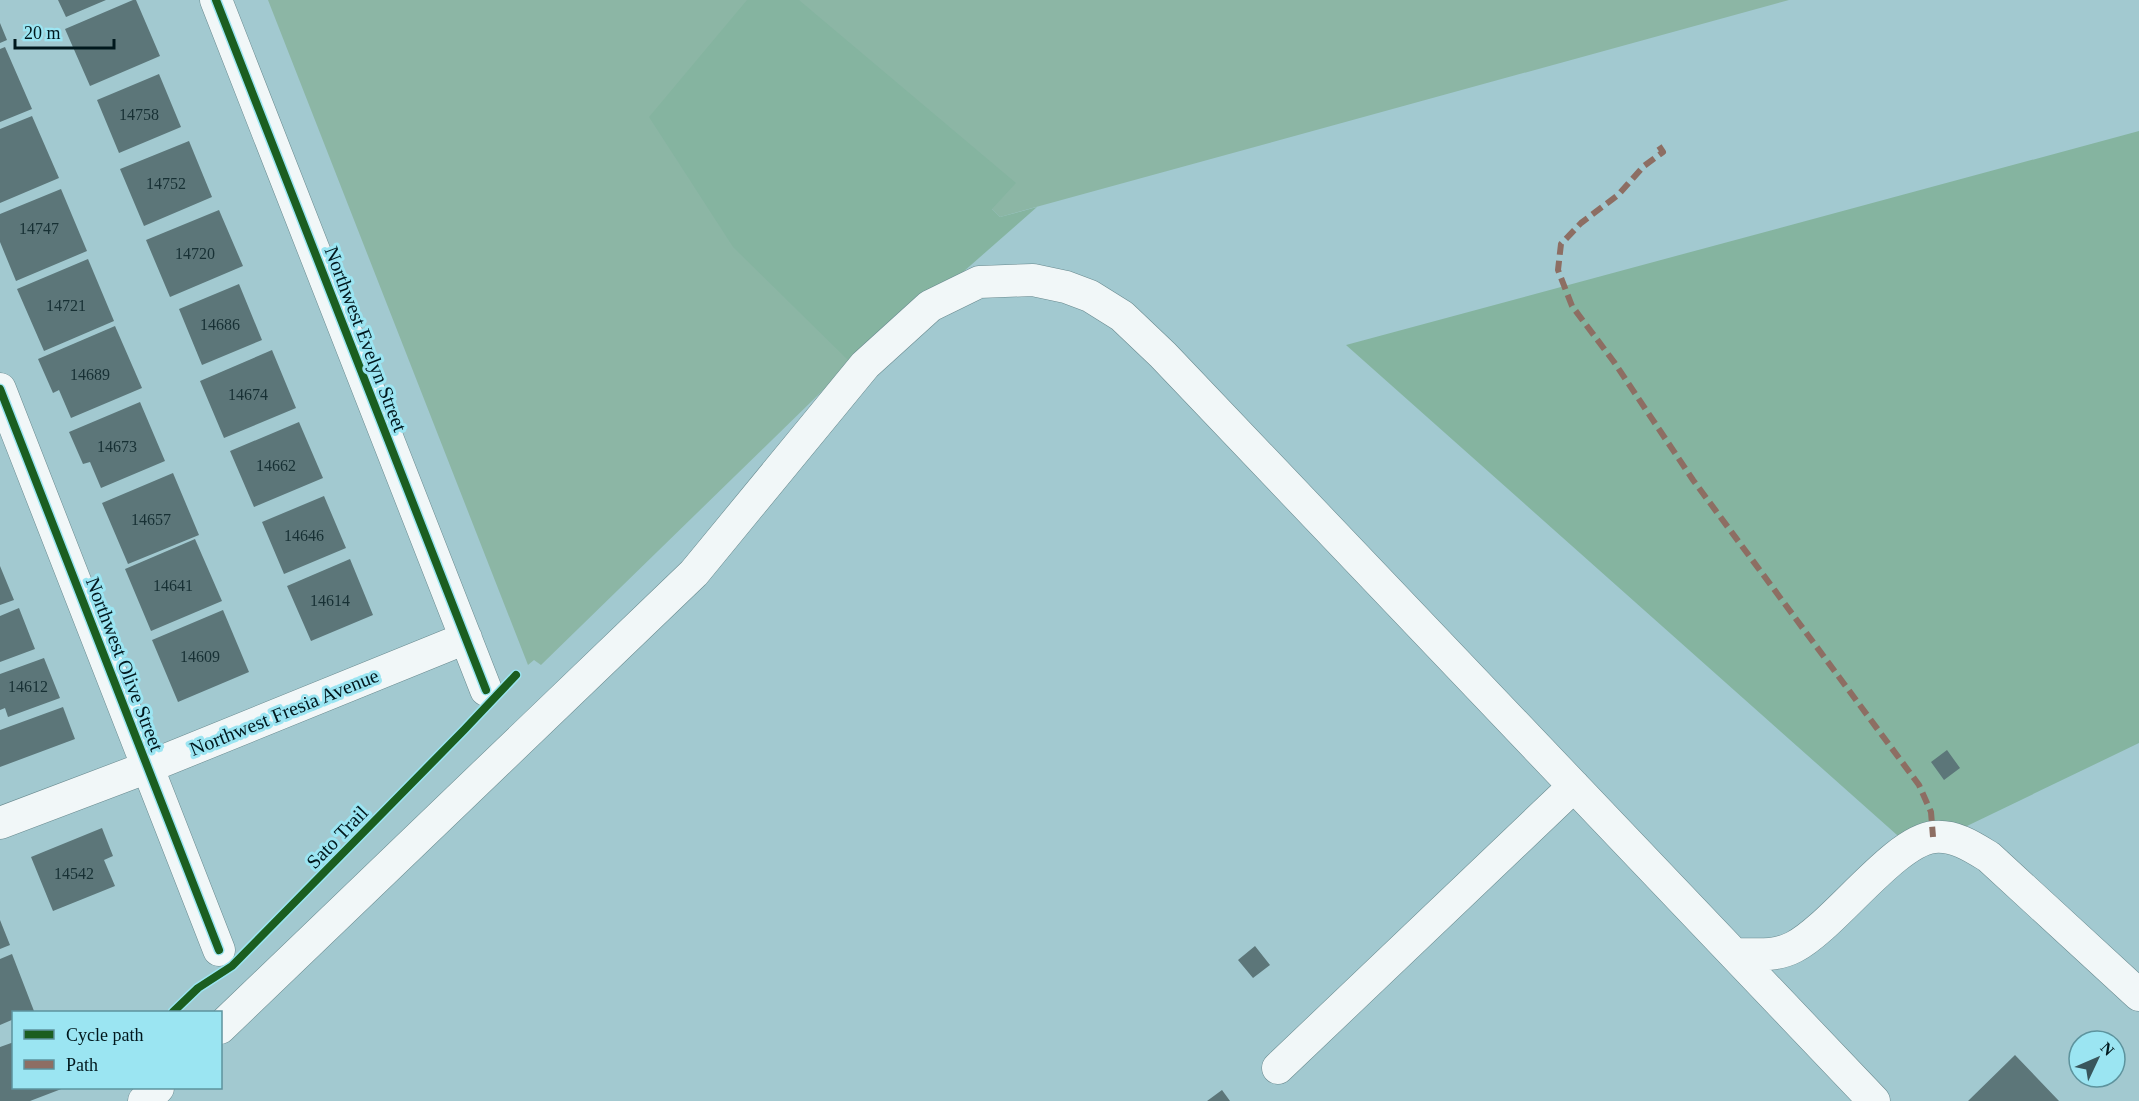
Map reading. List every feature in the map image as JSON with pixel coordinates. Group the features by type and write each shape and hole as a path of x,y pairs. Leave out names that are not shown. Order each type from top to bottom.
{"street":[{"name":"Northwest Evelyn Street","path":"216,0 486,690"},
{"path":"222,1026 694,573 865,365 930,306 980,282 1033,280 1066,287 1090,296 1122,316 1172,364 1874,1101"},
{"name":"Northwest Olive Street","path":"0,389 219,950"},
{"name":"Northwest Fresia Avenue","path":"0,823 148,767 466,638"},
{"path":"1278,1068 1574,786"},
{"path":"1735,954 1774,954 1795,946 1908,849 1933,837 1950,837 1968,844 1989,857 2139,995"},
{"path":"144,1101 157,1089"}],"green space":[{"path":"268,0 1789,0 1000,217 992,209 844,354 852,362 541,665 534,660 528,665"},
{"path":"747,0 799,0 1016,183 992,209 1000,217 1037,207 855,367 733,247 649,117"},
{"path":"2139,131 2139,743 1915,851 1346,345"}],"building":[{"path":"58,0 106,0 66,17"},
{"path":"136,0 160,56 90,86 65,29"},
{"path":"0,23 7,40 0,43"},
{"path":"5,47 32,109 0,122 0,49"},
{"path":"159,74 181,127 119,153 97,100"},
{"path":"32,116 59,178 0,203 0,129"},
{"path":"189,141 212,197 144,226 120,169"},
{"path":"61,189 87,251 16,281 0,242 0,214"},
{"path":"219,210 243,266 170,297 146,240"},
{"path":"88,259 114,321 44,351 17,289"},
{"path":"239,284 262,340 202,365 179,309"},
{"path":"115,326 142,388 71,418 59,390 53,393 38,359"},
{"path":"272,350 296,408 224,438 200,381"},
{"path":"140,402 165,461 101,488 90,462 83,464 69,432"},
{"path":"299,422 323,478 254,507 230,451"},
{"path":"173,473 199,535 128,564 102,503"},
{"path":"324,496 346,548 284,574 262,522"},
{"path":"195,539 222,601 151,631 125,569"},
{"path":"350,559 373,615 311,641 287,586"},
{"path":"0,566 14,600 0,605"},
{"path":"19,608 35,649 0,662 0,616"},
{"path":"223,610 249,672 178,702 152,640"},
{"path":"44,658 60,698 8,717 5,708 0,710 0,674"},
{"path":"63,707 75,739 0,767 0,730"},
{"path":"1947,750 1960,768 1944,780 1931,762"},
{"path":"102,828 113,856 104,860 115,886 53,911 31,857"},
{"path":"0,920 10,945 0,949"},
{"path":"1255,946 1270,965 1253,978 1238,960"},
{"path":"12,954 34,1011 12,1011 12,1020 0,1025 0,959"},
{"path":"12,1043 12,1089 61,1089 30,1101 0,1101 0,1047"},
{"path":"2015,1055 2059,1101 1968,1101"},
{"path":"1222,1090 1230,1101 1207,1101"}],"marked path":[{"path":"1659,146 1663,152 1644,166 1618,195 1581,223 1561,244 1558,270 1572,306 1614,362 1693,480 1919,785 1931,812 1933,837"}],"cycle path":[{"path":"216,0 486,690"},
{"path":"0,389 219,950"},
{"name":"Sato Trail","path":"174,1011 198,988 232,966 516,675"}]}
